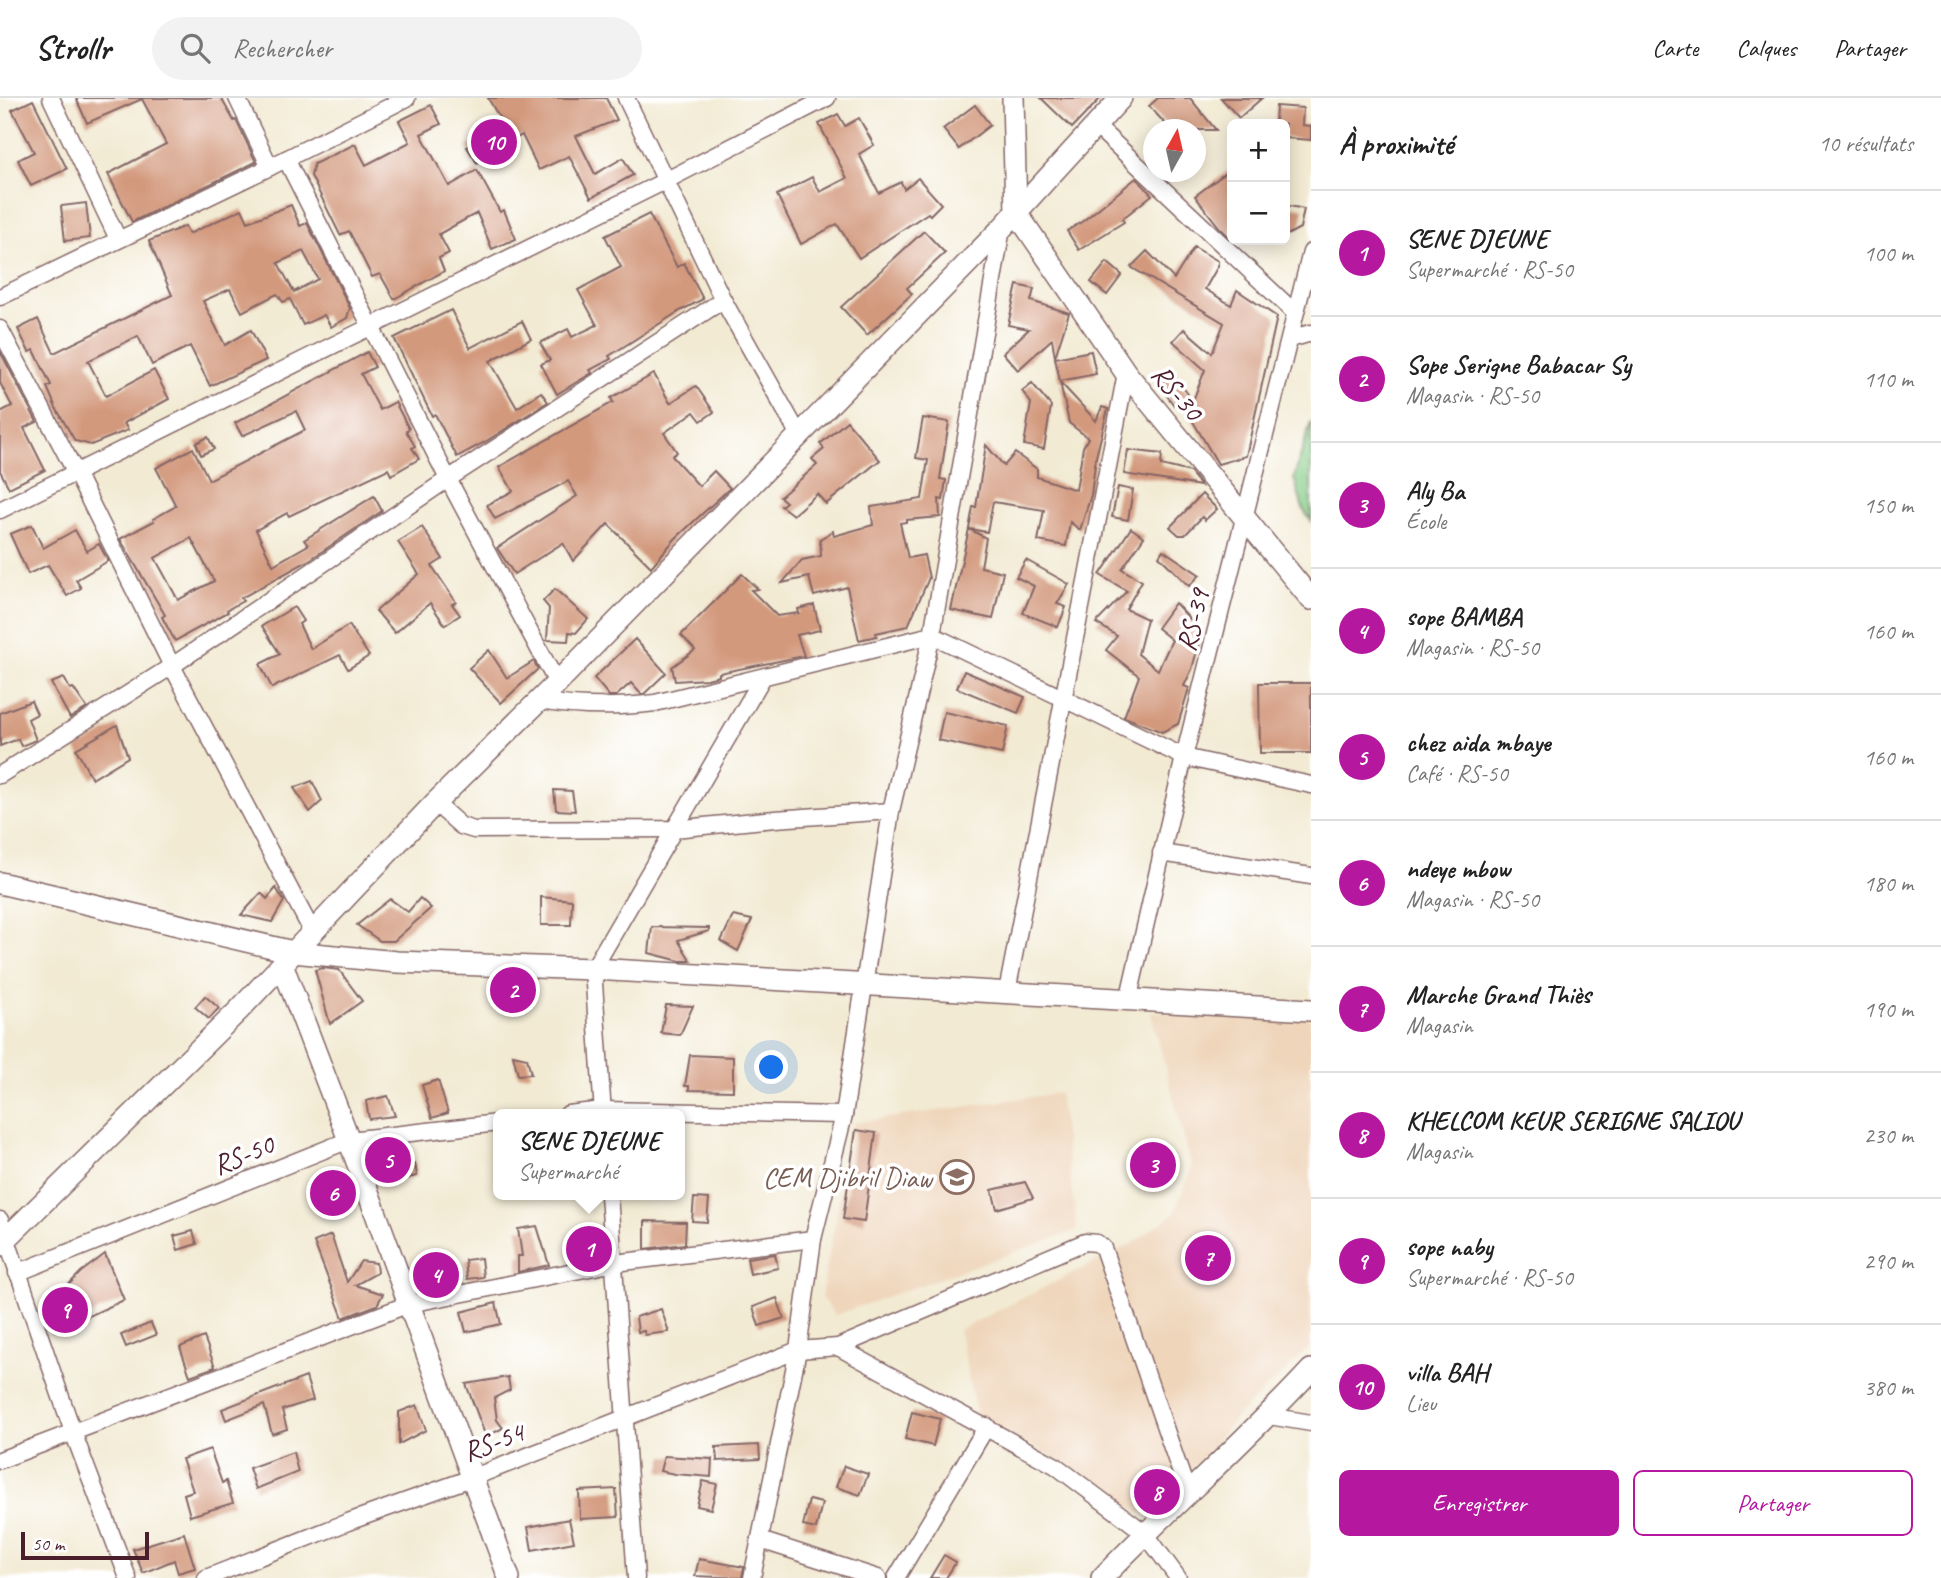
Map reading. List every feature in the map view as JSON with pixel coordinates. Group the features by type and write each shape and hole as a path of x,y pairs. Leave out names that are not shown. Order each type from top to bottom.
{"street":[{"path":"51,98 118,239"},
{"path":"237,98 270,167"},
{"path":"0,297 407,98"},
{"path":"626,98 723,300 799,435"},
{"path":"0,510 827,98"},
{"path":"752,1578 798,1350 813,1239 844,1115 891,811 932,635 1009,220 1013,98"},
{"path":"128,1578 2,1235 313,933 435,803 540,701 1009,220 1121,98"},
{"path":"1095,125 1295,313"},
{"path":"286,159 369,327 557,683"},
{"name":"RS-30","path":"1009,220 1126,373 1311,599"},
{"name":"RS-39","path":"1128,1001 1184,757 1311,252"},
{"path":"0,775 172,666 448,479 723,300"},
{"path":"0,329 76,472 172,666 313,933"},
{"path":"1290,338 1311,333"},
{"path":"1007,992 1126,373"},
{"path":"540,701 576,707 615,708 655,703 932,635 1184,757 1311,785"},
{"path":"603,1109 593,969 763,677"},
{"path":"435,803 461,827 474,830 674,829 891,811"},
{"path":"1161,853 1311,876"},
{"path":"0,883 287,958 593,969 1311,1010"},
{"path":"287,958 349,1140 509,1578"},
{"path":"685,1113 844,1115"},
{"name":"RS-50","path":"17,1273 349,1140 493,1123"},
{"path":"609,1200 636,1578"},
{"path":"0,1460 409,1304 615,1263 813,1239"},
{"path":"838,1347 1085,1241 1097,1243 1103,1248 1188,1494"},
{"path":"838,1347 1056,1466 1145,1533 1178,1578"},
{"name":"RS-54","path":"206,1578 798,1350 838,1347"},
{"path":"1102,1578 1145,1533 1269,1416 1311,1370"},
{"path":"1269,1416 1311,1423"},
{"path":"896,1578 986,1426"},
{"path":"760,1540 878,1578"}],"shaded area":[{"path":"1151,1013 1311,1017 1311,1347 1240,1413 1171,1494 1141,1514 1100,1485 977,1418 959,1330 1130,1245 1174,1214 1192,1168"},
{"name":"CEM Djibril Diaw","path":"1059,1093 1077,1230 835,1315 821,1297 854,1123"}],"green space":[{"path":"1311,421 1311,521 1303,509 1294,478"}],"building":[{"path":"76,98 221,98 234,121 236,120 256,162 132,222 108,174 166,144 142,99 87,123"},
{"path":"488,98 606,98 617,120 576,136 595,174 623,158 633,175 591,198 569,156 539,170 522,135 477,163 467,147 504,126"},
{"path":"1041,98 1101,98 1072,128"},
{"path":"1158,98 1190,98 1216,130 1206,130 1206,119 1161,119 1149,106"},
{"path":"1221,98 1262,98 1239,118"},
{"path":"33,100 67,169 31,186 18,160 34,152 12,110"},
{"path":"431,105 441,124 421,134 449,186 477,170 500,212 504,210 516,239 492,249 477,213 439,234 449,253 439,258 444,271 394,299 380,274 372,277 349,231 340,235 311,176 314,164 355,144 366,165 410,142 399,121"},
{"path":"975,105 990,125 959,149 943,129"},
{"path":"1276,106 1303,108 1302,125 1311,126 1311,140 1290,138 1290,119 1275,119"},
{"path":"838,114 845,126 859,118 874,145 859,154 879,193 901,182 904,189 918,178 941,204 930,215 928,213 859,258 837,224 801,244 777,195 812,177 820,192 847,178 819,124"},
{"path":"1227,172 1227,235 1219,227 1195,196"},
{"path":"1136,178 1152,195 1122,219 1124,222 1079,250 1067,231"},
{"path":"86,203 90,238 65,241 61,206"},
{"path":"291,205 300,226 307,223 350,308 347,318 331,327 324,315 303,325 290,299 283,302 277,294 242,312 230,289 203,301 225,345 251,330 266,360 210,386 190,346 152,365 138,336 88,361 106,396 154,370 169,399 124,423 128,430 91,445 75,441 56,408 47,387 51,385 34,350 29,352 18,329 38,319 54,353 172,295 149,241 185,226 189,234 242,209 248,222","holes":["303,251 318,279 294,292 278,263"]},
{"path":"1290,206 1304,209 1300,228 1290,233"},
{"path":"649,214 677,267 684,263 703,299 609,356 611,359 590,370 592,373 557,394 541,364 550,360 540,343 568,329 572,337 597,325 578,290 621,267 605,236"},
{"path":"924,231 945,253 907,288 912,294 867,335 841,307"},
{"path":"1194,247 1218,261 1218,266 1205,289 1231,305 1237,290 1277,317 1246,456 1218,464 1188,413 1205,370 1173,341 1184,329 1212,353 1224,323 1131,267 1147,251 1174,279"},
{"path":"1107,262 1122,275 1107,295 1091,282"},
{"path":"1017,285 1034,289 1031,301 1069,313 1055,357 1052,339 1018,370 1003,353 1029,329 1008,325"},
{"path":"451,310 470,348 522,321 531,339 490,361 517,408 541,392 548,402 457,457 435,414 432,416 394,338"},
{"path":"0,351 37,422 24,428 45,470 9,488 0,471 0,412 12,406 0,383"},
{"path":"1091,351 1096,374 1060,381 1055,358"},
{"path":"367,352 375,367 361,374 380,410 395,402 409,429 406,431 419,459 391,475 388,469 289,516 287,513 256,530 273,565 308,545 304,540 374,496 382,511 308,561 241,598 243,601 227,610 228,612 175,641 162,617 165,615 120,539 176,506 156,468 193,448 209,480 305,430 296,411 242,436 235,423","holes":["191,538 214,581 178,600 155,558"]},
{"path":"1172,373 1188,394 1174,405 1158,384"},
{"path":"654,374 670,403 696,386 714,412 701,421 694,412 664,433 677,452 672,456 699,486 714,471 730,488 675,539 651,567 608,524 573,561 563,543 514,574 497,548 577,496 568,481 495,519 487,505 513,491 499,467 613,402 611,398"},
{"path":"1060,382 1096,421 1102,407 1108,409 1096,457 1091,495 1080,530 1070,522 1066,546 1038,541 1044,510 993,502 987,532 969,529 973,507 976,507 986,445 1004,466 1015,453 1037,469 1037,477 1076,490 1083,447 1088,438 1069,423"},
{"path":"1032,383 1051,406 1044,449 1024,445 1031,403 1022,391"},
{"path":"923,418 949,422 940,479 946,480 943,500 939,499 940,517 900,523 908,558 924,555 929,578 908,626 859,640 847,587 814,596 809,577 782,583 802,560 821,556 820,539 833,531 834,536 873,525 871,507 922,499 928,460 916,458"},
{"path":"847,421 880,460 826,504 817,494 793,515 781,506 786,502 780,497 817,465 812,459 824,449 820,444"},
{"path":"208,437 214,449 201,455 196,443"},
{"path":"1128,450 1162,454 1161,465 1190,472 1201,486 1124,474"},
{"path":"1118,487 1133,490 1128,520 1112,517"},
{"path":"1202,494 1217,509 1205,520 1202,517 1185,535 1179,535 1170,527"},
{"path":"32,525 43,548 75,530 87,551 99,544 108,561 76,580 81,588 67,596 48,565 28,574 10,534"},
{"path":"422,527 443,559 432,566 456,602 452,604 460,615 445,625 430,603 395,633 376,611 419,574 398,542"},
{"path":"1131,528 1144,537 1122,569 1142,581 1126,609 1147,619 1138,654 1158,670 1172,640 1157,628 1175,603 1202,632 1192,669 1184,686 1189,688 1178,724 1162,732 1124,717 1139,676 1106,650 1117,636 1096,623 1127,591 1100,575"},
{"path":"969,529 986,538 981,567 1003,572 993,619 951,610"},
{"path":"1163,550 1200,575 1189,586 1159,556"},
{"path":"1026,560 1069,584 1057,604 1066,607 1058,627 1023,613 1034,586 1016,577"},
{"path":"742,574 758,589 751,590 777,616 799,613 798,609 814,605 820,630 797,635 804,656 719,673 719,676 707,679 675,681 672,667 695,650 681,635"},
{"path":"555,589 588,619 576,633 569,632 568,641 547,640 549,608 543,601"},
{"path":"294,607 303,621 299,624 311,649 349,625 369,656 348,669 340,655 272,688 260,664 280,654 262,626"},
{"path":"635,639 666,673 644,694 631,683 616,696 609,696 594,678"},
{"path":"489,650 507,678 534,661 538,669 501,703 469,668"},
{"path":"964,671 1025,697 1018,713 957,688"},
{"path":"64,678 87,708 70,718 51,683"},
{"path":"1259,683 1311,683 1311,753 1260,753"},
{"path":"31,701 37,714 28,719 36,740 21,746 18,739 0,746 0,713"},
{"path":"944,712 1008,726 1002,754 938,740"},
{"path":"117,725 128,757 92,779 76,749"},
{"path":"312,781 322,801 310,812 294,788"},
{"path":"554,790 572,791 575,811 556,810"},
{"path":"276,888 284,901 272,922 241,915 261,893 267,899"},
{"path":"541,897 572,900 571,925 541,925"},
{"path":"420,898 431,908 394,941 380,941 357,925 390,899 408,912"},
{"path":"733,916 752,920 738,951 721,941"},
{"path":"652,927 709,928 709,931 678,940 691,961 680,961 649,953"},
{"path":"315,970 339,970 362,1001 330,1024"},
{"path":"205,996 219,1008 209,1019 195,1007"},
{"path":"666,1005 693,1006 680,1035 661,1033"},
{"path":"513,1055 527,1058 531,1074 518,1075"},
{"path":"690,1055 733,1057 733,1091 689,1090 689,1086 685,1086"},
{"path":"438,1080 448,1113 432,1118 422,1085"},
{"path":"388,1096 395,1116 369,1119 366,1101"},
{"path":"856,1130 876,1133 864,1222 843,1219"},
{"path":"415,1163 417,1176 403,1179 400,1167"},
{"path":"336,1182 346,1205 334,1210 324,1188"},
{"path":"1025,1182 1033,1198 997,1209 992,1190"},
{"path":"694,1198 709,1199 707,1222 692,1221"},
{"path":"645,1221 686,1222 685,1244 645,1249"},
{"path":"537,1226 549,1265 518,1272 518,1256 522,1256 518,1229"},
{"path":"193,1231 197,1244 178,1250 174,1236"},
{"path":"331,1235 347,1282 361,1261 376,1263 377,1273 355,1285 383,1294 377,1305 343,1318 314,1242"},
{"path":"105,1254 124,1300 56,1331 44,1310 81,1272"},
{"path":"775,1254 778,1268 750,1274 747,1258"},
{"path":"481,1258 483,1277 467,1279 465,1260"},
{"path":"430,1263 455,1275 448,1285 425,1276"},
{"path":"777,1298 784,1318 759,1326 753,1307"},
{"path":"496,1303 501,1324 466,1332 461,1312"},
{"path":"661,1309 669,1332 645,1335 644,1331 638,1332 636,1317"},
{"path":"151,1323 156,1335 126,1347 121,1335"},
{"path":"204,1337 215,1367 190,1376 180,1347"},
{"path":"306,1377 313,1400 282,1410 287,1429 272,1434 264,1405 226,1420 222,1409"},
{"path":"508,1377 510,1390 494,1398 497,1420 503,1428 486,1437 466,1384"},
{"path":"417,1405 426,1430 399,1444 399,1412"},
{"path":"912,1412 940,1419 933,1446 905,1439"},
{"path":"759,1445 760,1459 717,1461 716,1447"},
{"path":"210,1449 222,1483 226,1481 233,1503 190,1516 184,1494 193,1491 182,1459"},
{"path":"293,1452 298,1472 256,1489 249,1468"},
{"path":"664,1456 712,1459 711,1477 660,1471"},
{"path":"844,1466 868,1474 860,1495 836,1487"},
{"path":"703,1481 717,1484 711,1509 697,1506"},
{"path":"616,1489 618,1517 580,1519 579,1491"},
{"path":"809,1500 822,1503 816,1529 803,1526"},
{"path":"569,1519 574,1542 532,1550 528,1527"},
{"path":"184,1533 195,1568 178,1573 174,1560 143,1573 133,1549"},
{"path":"944,1555 956,1562 946,1578 930,1578"},
{"path":"699,1559 744,1567 742,1578 695,1576"}],"place":[{"name":"villa BAH","path":"494,142"},
{"name":"Sope Serigne Babacar Sy","path":"513,990"},
{"name":"chez aida mbaye","path":"388,1160"},
{"name":"Aly Ba","path":"1153,1165"},
{"name":"CEM Djibril Diaw","path":"957,1177"},
{"name":"ndeye mbow","path":"333,1193"},
{"name":"SENE DJEUNE","path":"589,1249"},
{"name":"Marche Grand Thiès","path":"1208,1258"},
{"name":"sope BAMBA","path":"436,1275"},
{"name":"sope naby","path":"65,1310"},
{"name":"KHELCOM KEUR SERIGNE SALIOU","path":"1157,1492"}]}
